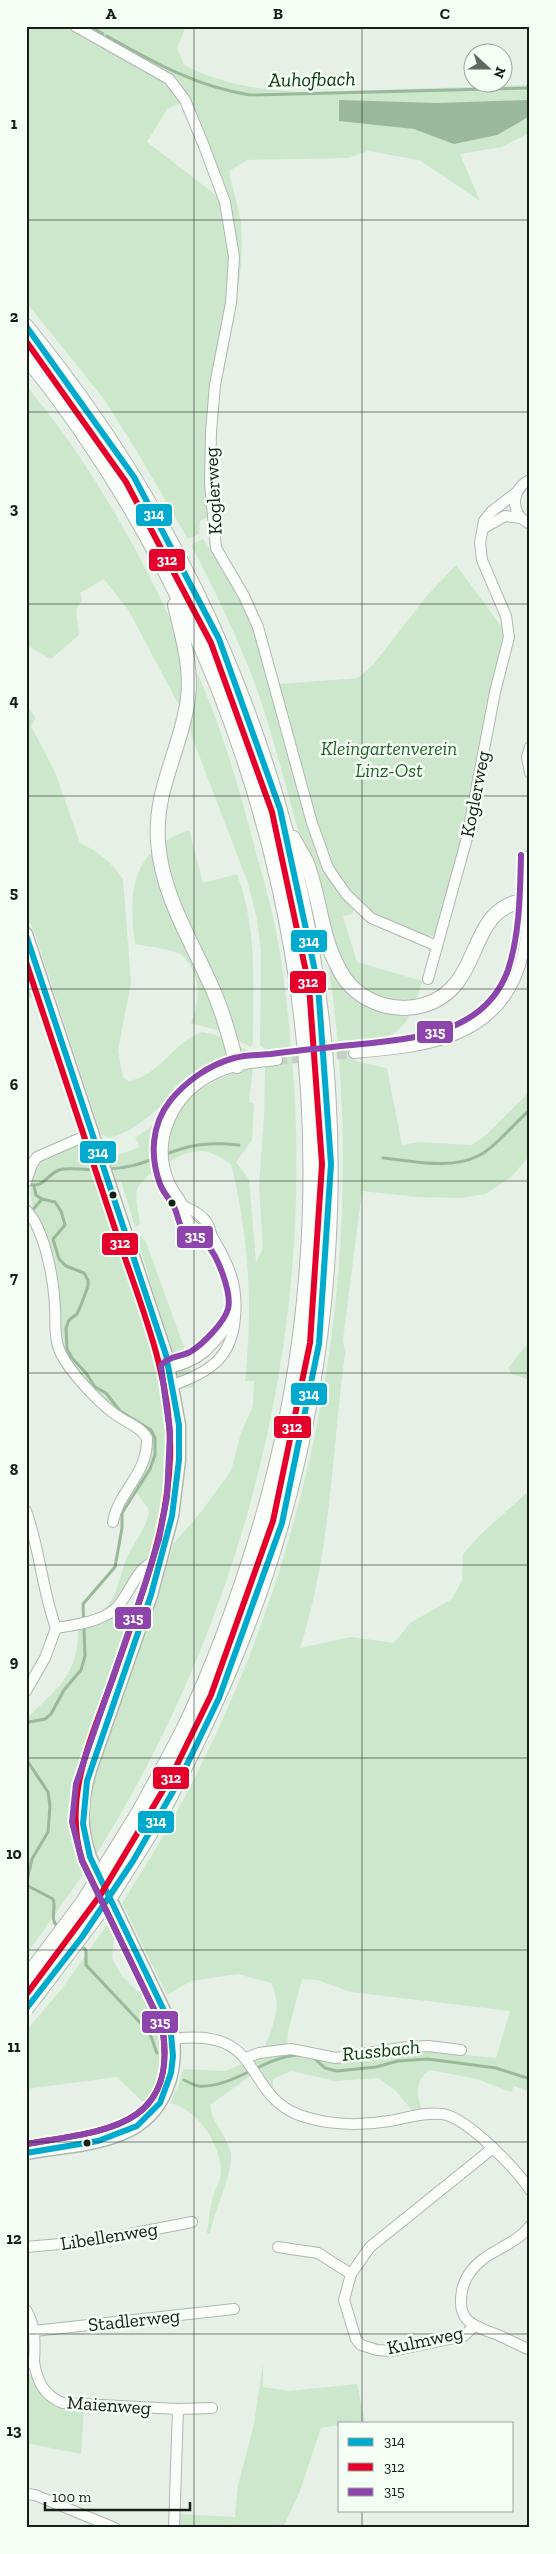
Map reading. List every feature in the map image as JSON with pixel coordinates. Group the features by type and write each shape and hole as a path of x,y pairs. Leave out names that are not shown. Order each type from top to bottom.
{"highway":[{"path":"26,326 112,440 141,487 180,557 225,650 248,707 284,821 303,901 314,963 327,1070 330,1159 327,1266 310,1402 292,1485 248,1628 207,1724 155,1826 108,1901 26,2010"},
{"path":"26,357 96,454 170,582 202,650 231,720 265,827 279,881 304,1031 310,1112 310,1214 306,1272 296,1360 282,1441 260,1526 227,1626 184,1728 137,1815 83,1902 26,1978"},
{"path":"170,582 186,650 189,686 185,715 161,801 158,820 160,862 171,898 221,1010 237,1066"},
{"path":"284,821 306,862 327,942 338,968 354,990 379,1004 395,1008 412,1008 430,1003 446,994 465,972 485,926 494,914 508,904 528,900"}],"main road":[{"path":"26,934 169,1368 179,1425 179,1460 172,1516 161,1563 90,1770 81,1809 82,1827 90,1857 165,2010 174,2039 174,2068 166,2092 151,2114 128,2131 110,2138 26,2153"}],"street":[{"name":"Koglerweg","path":"75,26 169,79 185,100 204,146 225,202 234,257 231,303 215,385 210,432 211,500 216,548 244,596 267,651 312,823 328,868 346,894 371,918 437,946"},
{"name":"Koglerweg","path":"428,979 467,838 494,692 510,631 506,616 482,560 480,543 484,521 489,514 530,480"},
{"path":"517,492 515,508 525,521"},
{"path":"484,528 506,516 525,521"},
{"path":"530,747 527,757 530,773"},
{"path":"354,1053 406,1048 442,1041 471,1028 486,1016 504,997 519,968 524,945 530,855"},
{"path":"173,1385 202,1373 216,1362 233,1338 236,1297 232,1272 211,1235 202,1233 193,1225 186,1216 183,1206 169,1182 162,1150 168,1123 180,1100 208,1077 237,1066 277,1060"},
{"path":"26,1181 32,1164 37,1157 92,1133"},
{"path":"29,1213 44,1246 53,1280 56,1332 61,1354 102,1403 114,1414 139,1429 146,1438 145,1457 140,1469 118,1505 112,1522"},
{"path":"169,1368 187,1364 206,1353 235,1317"},
{"path":"26,1511 38,1552 49,1608 56,1628 45,1658 26,1691"},
{"path":"56,1628 83,1623 114,1610 123,1600 142,1570 154,1562 161,1563"},
{"path":"174,2039 208,2038 229,2045 250,2064 278,2102 299,2114 326,2122 350,2124 444,2114 473,2132 493,2148 530,2190"},
{"path":"250,2064 259,2053 291,2049 336,2058 407,2047 428,2046 462,2050"},
{"name":"Kulmweg","path":"473,2326 464,2336 384,2351 368,2348 356,2339 346,2312 344,2300 351,2274 360,2259 382,2236 493,2148"},
{"name":"Libellenweg","path":"26,2248 94,2241 192,2222"},
{"path":"530,2226 514,2241 482,2260 468,2275 463,2284 460,2303 462,2311 473,2326 530,2350"},
{"path":"278,2247 318,2253 351,2274"},
{"name":"Stadlerweg","path":"34,2331 234,2309"},
{"path":"26,2310 32,2319 34,2331"},
{"name":"Maienweg","path":"34,2331 30,2363 47,2394 63,2403 178,2409 212,2408"},
{"name":"Maienweg","path":"174,2528 178,2409"},
{"path":"26,2494 35,2494 115,2528"}],"green space":[{"path":"26,26 72,28 160,75 183,102 167,109 147,142 221,199 231,273 222,343 208,516 200,521 199,534 188,539 104,399 26,302"},
{"path":"82,26 186,26 177,48 184,65 214,78 260,88 309,92 464,87 464,92 514,92 514,86 530,85 530,133 501,147 460,154 480,201 419,160 368,151 348,158 247,160 229,171 240,217 242,252 240,279 229,334 237,250 232,216 190,103 176,81"},
{"path":"26,386 68,440 124,528 197,673 220,730 233,769 277,934 292,1058 297,1162 292,1266 280,1370 258,1472 229,1572 192,1670 148,1764 96,1855 89,1825 95,1775 174,1543 201,1512 231,1471 241,1433 253,1406 254,1381 245,1381 249,1326 248,1272 242,1218 231,1164 214,1154 202,1151 185,1154 165,1163 148,1176 137,1190 136,1198 140,1225 135,1227 121,1181 116,1180 109,1158 140,1147 135,1138 190,1096 218,1080 253,1067 249,1102 254,1104 252,1140 236,1162 249,1179 256,1262 263,1248 259,1185 264,1118 265,1066 279,1064 277,1054 267,1051 260,1045 261,953 257,919 248,883 182,711 129,611 104,579 80,593 82,599 76,610 79,635 51,659 26,645"},
{"path":"203,539 225,570 249,611 310,825 355,909 352,914 343,916 357,962 422,981 412,1010 400,1028 382,1039 353,1048 355,1061 387,1068 402,1145 418,1142 472,1145 487,1134 530,1091 530,1155 512,1176 486,1194 461,1198 417,1197 362,1191 343,1340 345,1353 324,1539 310,1612 300,1648 351,1637 394,1643 410,1623 452,1599 462,1581 463,1554 480,1535 530,1490 530,2096 528,2091 514,2086 511,2092 477,2079 430,2070 421,2078 419,2083 418,2094 423,2111 414,2113 395,2090 378,2078 336,2081 291,2071 273,2079 273,2089 254,2061 257,2058 291,2052 332,2059 416,2050 496,2058 510,2011 351,1992 317,1980 302,1979 288,2032 287,2047 264,2048 273,2024 276,2008 275,1991 271,1983 238,1974 191,1981 167,1995 122,1903 182,1803 232,1698 274,1589 305,1477 328,1363 340,1248 343,1131 335,1015 323,936 298,831 259,696 233,632 191,545"},
{"name":"Kleingartenverein Linz-Ost","path":"456,565 504,630 464,832 438,932 435,936 423,936 391,925 374,916 355,899 338,874 324,844 312,810 279,684 358,678 373,665 426,597"},
{"path":"26,706 36,718 31,726 55,772 80,843 104,858 123,879 131,982 118,1051 123,1077 128,1081 149,1073 183,1043 202,1032 216,1035 246,1050 247,1054 243,1058 194,1079 177,1091 141,1123 108,1138 101,1134 34,931 26,916"},
{"path":"189,830 203,883 237,874 244,896 253,958 253,1043 251,1047 217,1030 191,1023 196,1009 198,988 191,967 182,955 168,950 135,944 132,907 138,875 145,861 155,849"},
{"path":"26,951 41,994 30,998 26,1004"},
{"path":"84,1141 90,1145 163,1371 174,1444 170,1502 159,1551 143,1564 111,1608 97,1614 106,1607 113,1597 126,1560 146,1524 149,1510 134,1489 146,1464 150,1440 89,1385 63,1351 33,1209 31,1188 34,1174 41,1161"},
{"path":"137,1236 141,1236 146,1242 185,1350 194,1387 181,1389"},
{"path":"530,1341 530,1380 512,1374 508,1368"},
{"path":"152,1569 79,1789 78,1828 89,1866 26,1955 26,1719 56,1689 70,1670 75,1658 78,1628 111,1617 123,1622 143,1583 139,1581"},
{"path":"114,1915 115,1930 112,1958 122,1976 136,1990 156,2000 163,2015 170,2061 160,2096 149,2108 117,2077 26,2089 26,2031 64,1986"},
{"path":"244,2063 253,2074 210,2105 213,2117 227,2141 231,2162 210,2233 207,2233 214,2194 221,2175 217,2151 206,2130 198,2120 190,2113 170,2103 179,2084 183,2069 226,2071"},
{"path":"263,2363 263,2387 289,2391 357,2384 365,2421 338,2422 338,2425 321,2428 300,2491 283,2528 178,2528 179,2514 235,2517 238,2485 254,2424"},
{"path":"26,2369 40,2390 58,2406 84,2410 81,2454 26,2443"}],"shaded area":[{"path":"339,100 437,103 528,100 530,116 497,135 454,144 414,129 339,121"}],"waterway":[{"name":"Auhofbach","path":"90,26 103,34"},
{"name":"Auhofbach","path":"107,36 158,64 194,80 250,95 530,88"},
{"path":"383,1158 444,1164 467,1160 478,1156 491,1147 530,1110"},
{"path":"107,1169 136,1165 195,1146 239,1145"},
{"path":"28,1184 38,1185 55,1172 63,1169 100,1170"},
{"path":"26,1725 29,1722 45,1719 51,1714 64,1690 81,1670 85,1656 83,1604 115,1567 122,1528 122,1513 150,1469 155,1455 155,1438 151,1430 120,1411 106,1393 95,1387 67,1349 66,1328 69,1320 77,1314 88,1286 88,1280 84,1273 66,1266 59,1259 53,1239 65,1225 61,1211 55,1202 42,1199 36,1195 34,1186"},
{"path":"31,1212 42,1199"},
{"path":"26,1759 48,1792 50,1806 48,1832 32,1859 26,1885"},
{"name":"Russbach","path":"26,1885 53,1899 53,1918 59,1928"},
{"name":"Russbach","path":"79,1945 86,1950 86,1965 147,2030 151,2035 157,2053"},
{"name":"Russbach","path":"184,2080 198,2086 210,2086 223,2083 273,2061 298,2055"},
{"name":"Russbach","path":"314,2058 325,2068 337,2071 376,2067 398,2061 428,2059 496,2068 530,2079"}],"tunnel":[{"path":"277,1060 354,1053"}],"transit line":[{"name":"314","path":"26,326 134,477 219,639 280,809 318,985 331,1164 319,1344 282,1523 219,1698 179,1781 133,1861 82,1937 26,2009"},
{"name":"312","path":"26,341 126,482 211,643 272,812 309,986 322,1164 310,1343 273,1521 211,1695 171,1777 101,1894 26,1995"},
{"name":"315","path":"26,2144 82,2135 129,2119 147,2105 159,2086 164,2060 162,2026 82,1861 72,1822 76,1784 159,1539 167,1497 170,1433 161,1366 166,1361 190,1352 212,1333 226,1315 229,1302 223,1275 211,1249 204,1242 182,1228 175,1209 160,1184 154,1152 154,1141 159,1120 170,1101 183,1087 207,1069 234,1058 405,1039 427,1035 466,1020 483,1007 497,991 508,970 515,942 519,913 521,855"},
{"name":"314","path":"26,935 166,1355 179,1425 179,1460 172,1516 151,1595 87,1781 83,1824 90,1857 170,2023 173,2056 171,2073 160,2103 137,2126 98,2141 26,2153"},
{"name":"312","path":"26,962 154,1344 161,1372 170,1428 168,1485 158,1540 142,1595 89,1743 78,1789 76,1813 77,1836 82,1860 162,2026 164,2060 159,2086 147,2105 129,2119 82,2135 26,2144"}]}
